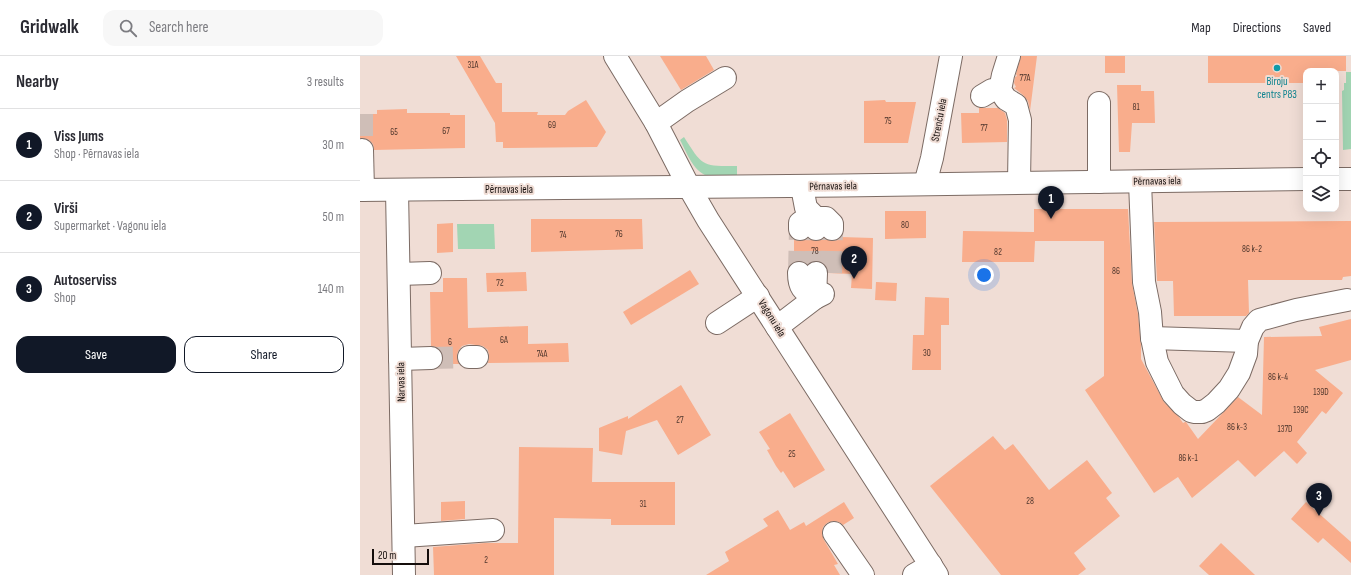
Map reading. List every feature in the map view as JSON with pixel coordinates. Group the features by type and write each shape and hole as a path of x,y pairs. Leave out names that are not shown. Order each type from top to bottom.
{"street":[{"name":"Vagonu iela","path":"614,56 656,123 689,188 708,220 758,296 928,572"},
{"name":"Strenču iela","path":"925,184 932,158 951,56"},
{"path":"1008,56 1003,75 991,93 1006,98 1016,105 1020,120 1019,182"},
{"path":"656,123 687,100 725,78"},
{"path":"1099,103 1099,182"},
{"path":"362,150 362,190"},
{"path":"1339,179 1351,179"},
{"name":"Pērnavas iela","path":"362,190 802,187 1019,182 1303,180"},
{"path":"1140,182 1144,282 1157,362 1173,394 1182,404 1195,412 1207,410 1216,403 1239,374 1246,354 1247,341 1253,327 1259,320 1296,310 1347,300"},
{"path":"802,187 806,208 816,226"},
{"name":"Narvas iela","path":"397,190 404,575"},
{"path":"777,327 815,298 815,273"},
{"path":"399,280 430,280"},
{"path":"717,323 758,296"},
{"path":"1152,338 1247,341"},
{"path":"400,359 431,358"},
{"path":"404,536 493,530"},
{"path":"834,533 863,575"}],"green space":[{"path":"1346,72 1351,72 1351,149 1343,150 1342,91 1344,90 1344,83 1346,83"},
{"path":"684,137 695,154 704,163 717,166 737,166 737,176 711,177 700,172 688,157 680,140"},
{"path":"457,224 494,224 495,249 458,249"}],"building":[{"path":"456,56 480,56 496,83 502,83 502,112 538,112 537,115 565,115 568,111 586,100 606,132 597,147 503,148 503,142 496,142 495,123"},
{"path":"660,56 706,56 714,70 681,90"},
{"path":"1021,56 1037,56 1030,111 1028,101 1014,88 1016,87 1014,83"},
{"path":"1105,56 1125,56 1125,73 1105,73"},
{"name":"Biroju centrs P83","path":"1208,56 1346,56 1346,71 1339,71 1339,68 1303,68 1303,83 1208,83"},
{"path":"1117,85 1141,85 1141,91 1154,91 1155,123 1132,123 1130,152 1119,152"},
{"path":"885,100 886,102 916,102 908,143 864,143 864,101"},
{"path":"979,108 998,108 1005,113 1007,120 1007,142 962,143 961,113 979,113"},
{"path":"407,109 407,113 450,113 450,115 465,115 465,148 374,150 373,144 368,139 360,138 360,114 377,114 377,110"},
{"path":"1034,209 1128,209 1132,283 1138,314 1141,359 1164,402 1183,423 1186,422 1198,439 1238,397 1262,415 1264,337 1322,336 1319,327 1351,319 1351,360 1315,370 1343,393 1326,414 1322,411 1297,442 1307,453 1297,464 1284,451 1255,477 1238,460 1192,498 1178,477 1154,493 1085,390 1104,376 1104,241 1035,241 1034,262 962,262 963,231 1034,232"},
{"path":"885,211 926,211 926,238 885,239"},
{"path":"531,219 642,219 643,249 531,252"},
{"path":"1351,221 1351,276 1343,277 1342,280 1248,280 1249,313 1246,316 1174,316 1173,281 1157,281 1154,222"},
{"path":"453,223 453,252 437,253 437,224"},
{"path":"841,237 873,238 872,289 851,288 852,274 828,273 827,267 822,262 816,261 808,264 799,261 794,262 794,240 800,241 808,238 816,241 824,238 832,241 838,240"},
{"path":"690,270 699,284 631,325 623,312"},
{"path":"526,272 527,291 487,292 486,273"},
{"path":"443,278 467,278 468,328 528,326 528,344 568,343 569,362 488,363 488,350 483,346 469,344 462,346 458,351 457,357 459,364 442,364 442,352 437,347 431,346 430,292 443,292"},
{"path":"876,282 897,283 896,301 875,300"},
{"path":"925,297 949,298 949,325 941,325 941,370 912,370 913,335 924,335"},
{"path":"681,385 711,435 678,455 657,420 626,431 622,455 599,451 599,428 628,416 628,419"},
{"path":"790,413 825,470 794,488 783,471 781,473 776,466 767,450 770,449 759,432"},
{"path":"993,436 1005,450 1013,444 1049,490 1087,460 1112,493 1106,498 1120,516 1074,553 1086,569 1078,575 1001,575 930,486"},
{"path":"519,447 593,448 592,482 675,482 675,525 611,525 611,519 554,518 554,575 434,575 433,547 485,543 518,543"},
{"path":"465,501 465,519 441,521 441,502"},
{"path":"844,502 854,518 843,525 839,522 833,521 827,523 823,527 822,534 838,564 834,565 840,575 706,575 729,561 725,552 768,526 763,519 778,510 790,530 804,522 806,526"},
{"path":"1306,502 1351,542 1351,563 1323,538 1318,543 1291,519"},
{"path":"1221,543 1255,575 1209,575 1199,566"}],"tunnel":[{"path":"362,114 362,150"},
{"path":"799,273 800,229"},
{"path":"816,229 816,273"},
{"path":"831,273 832,229"},
{"path":"431,358 469,357"}],"place":[{"name":"Biroju centrs P83","path":"1277,68"},
{"name":"Viss Jums","path":"1051,219"},
{"name":"Virši","path":"854,279"},
{"name":"Autoserviss","path":"1319,516"}]}
